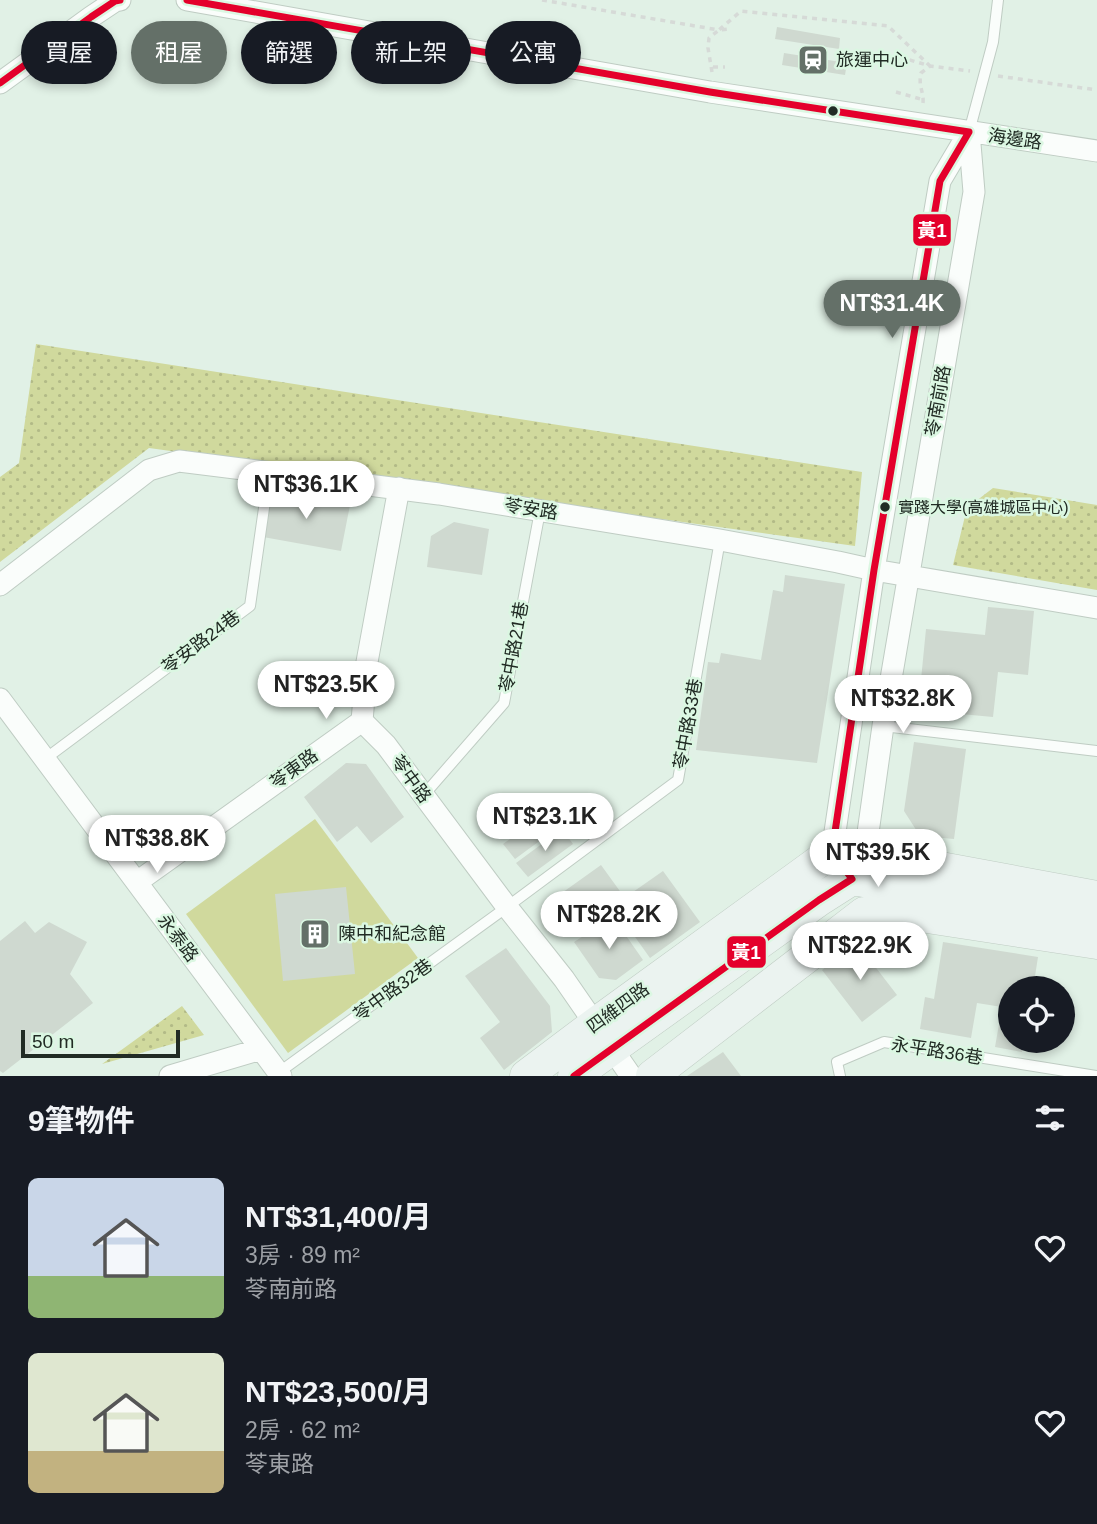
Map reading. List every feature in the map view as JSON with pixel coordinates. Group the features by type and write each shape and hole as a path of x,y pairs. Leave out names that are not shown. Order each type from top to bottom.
{"street":[{"path":"0,83 90,17 120,0"},
{"name":"海邊路","path":"187,0 710,92 1097,151"},
{"name":"苓南前路","path":"832,852 874,570 940,181 969,132"},
{"name":"苓南前路","path":"858,866 974,192 969,132"},
{"name":"苓安路","path":"0,585 149,470 179,461 399,488 720,540 874,570 1097,608"},
{"path":"362,721 367,662 399,488"},
{"name":"永泰路","path":"0,699 280,1074"},
{"name":"苓中路","path":"362,721 386,745 564,979 631,1076"},
{"name":"苓東路","path":"136,882 362,721"},
{"path":"832,852 858,866 1097,921"},
{"name":"四維四路","path":"574,1076 603,1036 832,852"},
{"path":"858,866 1097,897"},
{"path":"858,866 864,913"},
{"name":"四維四路","path":"526,1076 603,1036 819,900 858,866"},
{"path":"652,1076 864,913 888,911 1097,943"},
{"path":"170,1076 261,1049"}],"lane":[{"path":"969,132 993,43 998,0"},
{"name":"苓安路24巷","path":"45,759 250,606 269,472"},
{"name":"苓中路21巷","path":"423,796 504,703 540,511"},
{"name":"苓中路33巷","path":"507,907 678,780 720,540"},
{"path":"883,726 1097,751"},
{"name":"苓中路32巷","path":"280,1074 507,907"},
{"name":"永平路36巷","path":"840,1076 837,1062 884,1042 1096,1076"}],"path":[{"path":"542,0 719,30 729,29"},
{"path":"710,92 713,67 708,48 709,38 741,11 888,26 930,66"},
{"path":"900,57 930,66 1097,90"},
{"path":"920,125 924,100 919,82 920,73 930,66"},
{"path":"713,67 725,67"},
{"path":"896,92 924,100"}],"green space":[{"path":"36,344 862,472 855,546 149,448 0,562 0,477 19,463"},
{"path":"993,488 1097,505 1097,590 953,565 967,508"},
{"path":"315,819 418,958 288,1053 186,914"},
{"path":"182,1006 204,1035 102,1064"}],"building":[{"name":"旅運中心","path":"777,27 840,38 839,49 775,39"},
{"name":"旅運中心","path":"784,53 847,63 845,75 782,65"},
{"path":"271,492 350,505 341,551 263,537"},
{"path":"454,522 489,529 482,575 427,567 431,536"},
{"path":"785,575 845,584 817,763 696,750 708,662 719,663 721,653 761,660 773,590 783,592"},
{"path":"988,607 1034,611 1028,675 998,672 993,717 918,710 926,629 985,635"},
{"path":"914,742 966,749 954,839 920,836 904,811"},
{"path":"346,763 366,764 404,817 371,843 357,826 337,842 304,797"},
{"path":"549,811 560,826 515,859 503,844"},
{"path":"562,829 573,844 528,877 516,863"},
{"path":"601,865 622,894 566,934 545,905"},
{"path":"663,871 700,922 650,958 613,906"},
{"name":"陳中和紀念館","path":"346,887 355,974 283,981 275,894"},
{"path":"613,917 643,960 616,980 599,978 574,942"},
{"path":"25,921 35,933 49,922 87,942 70,974 93,1003 3,1073 0,1071 0,941"},
{"path":"943,942 1038,957 1035,976 998,976 998,1006 977,1003 971,1038 920,1029 925,997 934,999"},
{"path":"857,943 897,995 862,1022 822,970"},
{"path":"506,948 550,1006 552,1032 504,1070 480,1038 500,1022 465,976"},
{"path":"723,1052 741,1076 687,1076"}],"transit line":[{"name":"黃1","path":"0,83 91,17 120,0"},
{"name":"黃1","path":"187,0 710,92 969,132 940,181 874,570 832,852 852,879 574,1076"}],"place":[{"name":"旅運中心","path":"813,60"},
{"name":"實踐大學(高雄城區中心)","path":"885,507"},
{"name":"陳中和紀念館","path":"315,934"}]}
